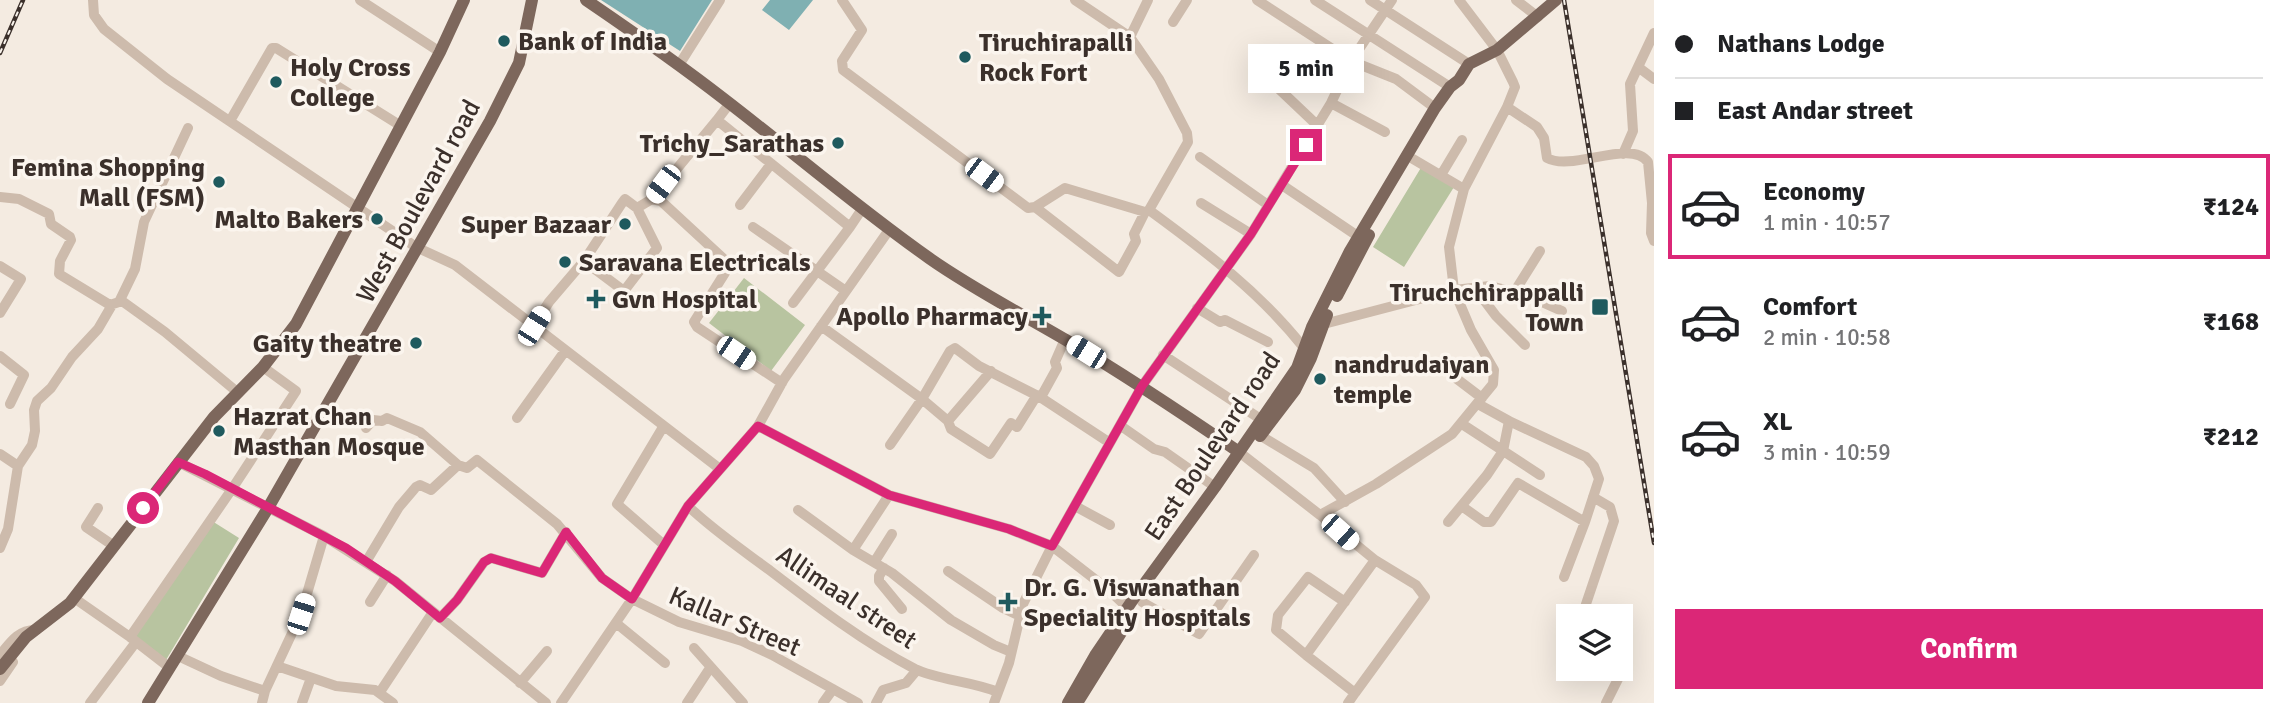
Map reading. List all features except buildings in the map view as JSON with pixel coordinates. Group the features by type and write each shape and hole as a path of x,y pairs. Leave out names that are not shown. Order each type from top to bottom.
{"main road":[{"path":"0,669 31,634 74,598 178,462 236,391 263,367 296,324 464,0"},
{"name":"West Boulevard road","path":"148,703 268,508 489,121 519,63 532,0"},
{"path":"586,0 730,103 889,230 1002,305 1065,339 1142,386 1242,455"},
{"path":"1469,64 1497,50 1556,0"},
{"name":"East Boulevard road","path":"1068,703 1096,654 1215,487 1242,455 1297,368 1304,348 1318,326 1359,237 1434,108 1469,64"},
{"path":"1077,703 1242,455 1261,436 1295,390 1311,358 1318,326 1453,94 1455,84"}],"street":[{"path":"93,0 94,15 104,29 167,79 416,247 454,265 720,470"},
{"path":"360,0 439,52"},
{"path":"679,65 720,0"},
{"path":"842,0 862,31 842,61 842,69 1028,208 1035,207 1065,188 1147,211 1226,267 1304,348"},
{"path":"1035,207 1119,272 1136,241 1134,234 1188,142 1188,136 1159,79 1130,37 1075,0"},
{"path":"1130,37 1148,0"},
{"path":"1173,22 1187,0"},
{"path":"1257,0 1351,61 1394,77 1434,108"},
{"path":"1315,0 1368,35 1455,84"},
{"path":"1370,0 1469,64"},
{"path":"994,703 1009,663 1023,604 1052,546 1142,386 1251,234 1331,103 1351,61 1392,0"},
{"path":"1320,515 1452,434 1493,384 1495,372 1471,330 1454,290 1449,247 1464,189 1515,87 1497,50 1459,0"},
{"path":"1516,0 1538,18"},
{"path":"1623,154 1633,131 1630,84 1653,38"},
{"path":"229,121 264,59 272,48 276,48 401,126"},
{"path":"1638,67 1654,79"},
{"path":"1278,88 1317,125"},
{"path":"637,208 652,199 730,103"},
{"path":"1331,103 1385,132"},
{"path":"1507,107 1536,127 1544,138 1545,155 1551,160 1570,161 1623,154 1639,154 1651,158 1650,226 1654,241"},
{"path":"717,120 850,227"},
{"path":"1,545 11,509 18,466 32,444 37,401 51,388 72,357 98,328 135,269 144,222 188,128"},
{"path":"1441,175 1462,140"},
{"path":"1200,157 1268,205"},
{"path":"1413,159 1464,189"},
{"path":"740,205 771,164"},
{"path":"1282,185 1359,237"},
{"path":"0,197 19,199 49,214 51,224 71,238 58,267 59,274 165,332 236,391"},
{"path":"534,326 549,302 584,261 625,199 637,208 657,248 624,291 584,261"},
{"path":"652,199 660,201 726,261 728,268 694,321 698,327 782,383"},
{"path":"1201,203 1251,234"},
{"path":"793,303 862,209"},
{"path":"753,227 846,290"},
{"path":"564,702 632,599 688,506 758,426 782,383 889,230"},
{"path":"1515,291 1540,251"},
{"path":"0,266 21,279 0,313"},
{"path":"1318,326 1454,290 1494,286 1515,291 1562,311"},
{"path":"1475,288 1496,316 1525,345"},
{"path":"1197,308 1220,322 1225,320 1268,342"},
{"path":"821,326 922,399 948,421 951,429 990,454 1011,423 1017,426 1039,396 1057,368 1055,362 1065,339"},
{"path":"890,445 953,349 1039,396 1110,443"},
{"path":"517,418 565,351"},
{"path":"1163,355 1262,420"},
{"path":"0,357 24,375 10,404"},
{"path":"90,703 296,391 263,367"},
{"path":"948,421 991,372"},
{"path":"1457,379 1480,401 1509,421 1586,457 1598,472 1599,480 1564,577"},
{"path":"366,428 373,419 382,421 387,418 420,432 458,465 431,490 416,486 399,507 366,562"},
{"path":"1448,522 1463,507 1503,451 1509,421"},
{"path":"1462,424 1540,475"},
{"path":"758,426 889,495 1009,529 1052,546 1128,608"},
{"path":"1121,426 1215,487"},
{"path":"663,427 617,504 664,545"},
{"path":"1261,436 1314,468 1345,502"},
{"path":"0,454 18,466"},
{"path":"1242,455 1375,560 1416,585 1424,597 1348,703"},
{"name":"Kallar Street","path":"458,465 467,468 479,461 566,532 602,578 632,599 679,622 742,641 858,703"},
{"path":"178,462 324,536 387,575 546,703"},
{"path":"1463,507 1484,522 1491,522 1529,468"},
{"path":"1518,483 1585,522"},
{"path":"853,550 889,495"},
{"path":"1586,604 1614,521 1610,507 1593,497"},
{"path":"0,504 11,509"},
{"name":"Allimaal street","path":"688,506 709,526 847,627 917,670 978,684 998,692"},
{"path":"1075,506 1110,525"},
{"path":"99,508 86,527 114,546"},
{"path":"798,510 853,550 880,564 951,620 1011,652"},
{"path":"380,692 437,615 457,600 484,562 496,558 542,573 566,532"},
{"path":"892,534 880,564 879,576 902,609"},
{"path":"262,703 301,614 324,536"},
{"path":"1142,602 1199,634 1254,555"},
{"path":"1306,655 1375,560"},
{"path":"948,571 1003,608 1020,616"},
{"path":"370,602 387,575"},
{"path":"1345,601 1308,577 1278,615 1276,630 1355,693"},
{"path":"74,598 170,668"},
{"path":"616,623 665,663"},
{"path":"0,655 19,634 26,630 31,634 0,681"},
{"path":"694,648 743,703"},
{"path":"520,684 547,651"},
{"path":"178,656 221,676 265,691"},
{"path":"277,666 336,686 380,692 393,703"},
{"path":"687,703 710,668"},
{"path":"876,703 883,690 906,683 917,670"},
{"path":"302,703 311,678"},
{"path":"1606,703 1617,681"},
{"path":"823,703 833,689"}],"green space":[{"path":"1422,166 1454,187 1404,267 1373,247"},
{"path":"744,278 805,325 771,371 709,323"},
{"path":"212,521 239,538 166,660 132,637"}],"water":[{"path":"601,0 712,0 680,51"},
{"path":"770,0 813,0 789,30 762,10"}],"railway":[{"path":"0,53 23,0"},
{"path":"1564,0 1654,543"}],"place":[{"name":"Bank of India","path":"504,41"},
{"name":"Tiruchirapalli Rock Fort","path":"965,57"},
{"name":"Holy Cross College","path":"276,82"},
{"name":"Trichy_Sarathas","path":"838,143"},
{"name":"Femina Shopping Mall (FSM)","path":"219,182"},
{"name":"Malto Bakers","path":"377,219"},
{"name":"Super Bazaar","path":"625,224"},
{"name":"Saravana Electricals","path":"565,262"},
{"name":"Gvn Hospital","path":"596,299"},
{"name":"Tiruchchirappalli Town","path":"1600,307"},
{"name":"Apollo Pharmacy","path":"1042,316"},
{"name":"Gaity theatre","path":"416,343"},
{"name":"nandrudaiyan temple","path":"1320,379"},
{"name":"Hazrat Chan Masthan Mosque","path":"219,431"},
{"name":"Dr. G. Viswanathan Speciality Hospitals","path":"1008,602"}],"route":[{"path":"143,508 178,462 346,548 395,581 440,618 457,600 484,562 496,558 542,573 566,532 602,578 632,599 688,506 758,426 889,495 1009,529 1052,546 1142,386 1251,234 1306,145"}]}
